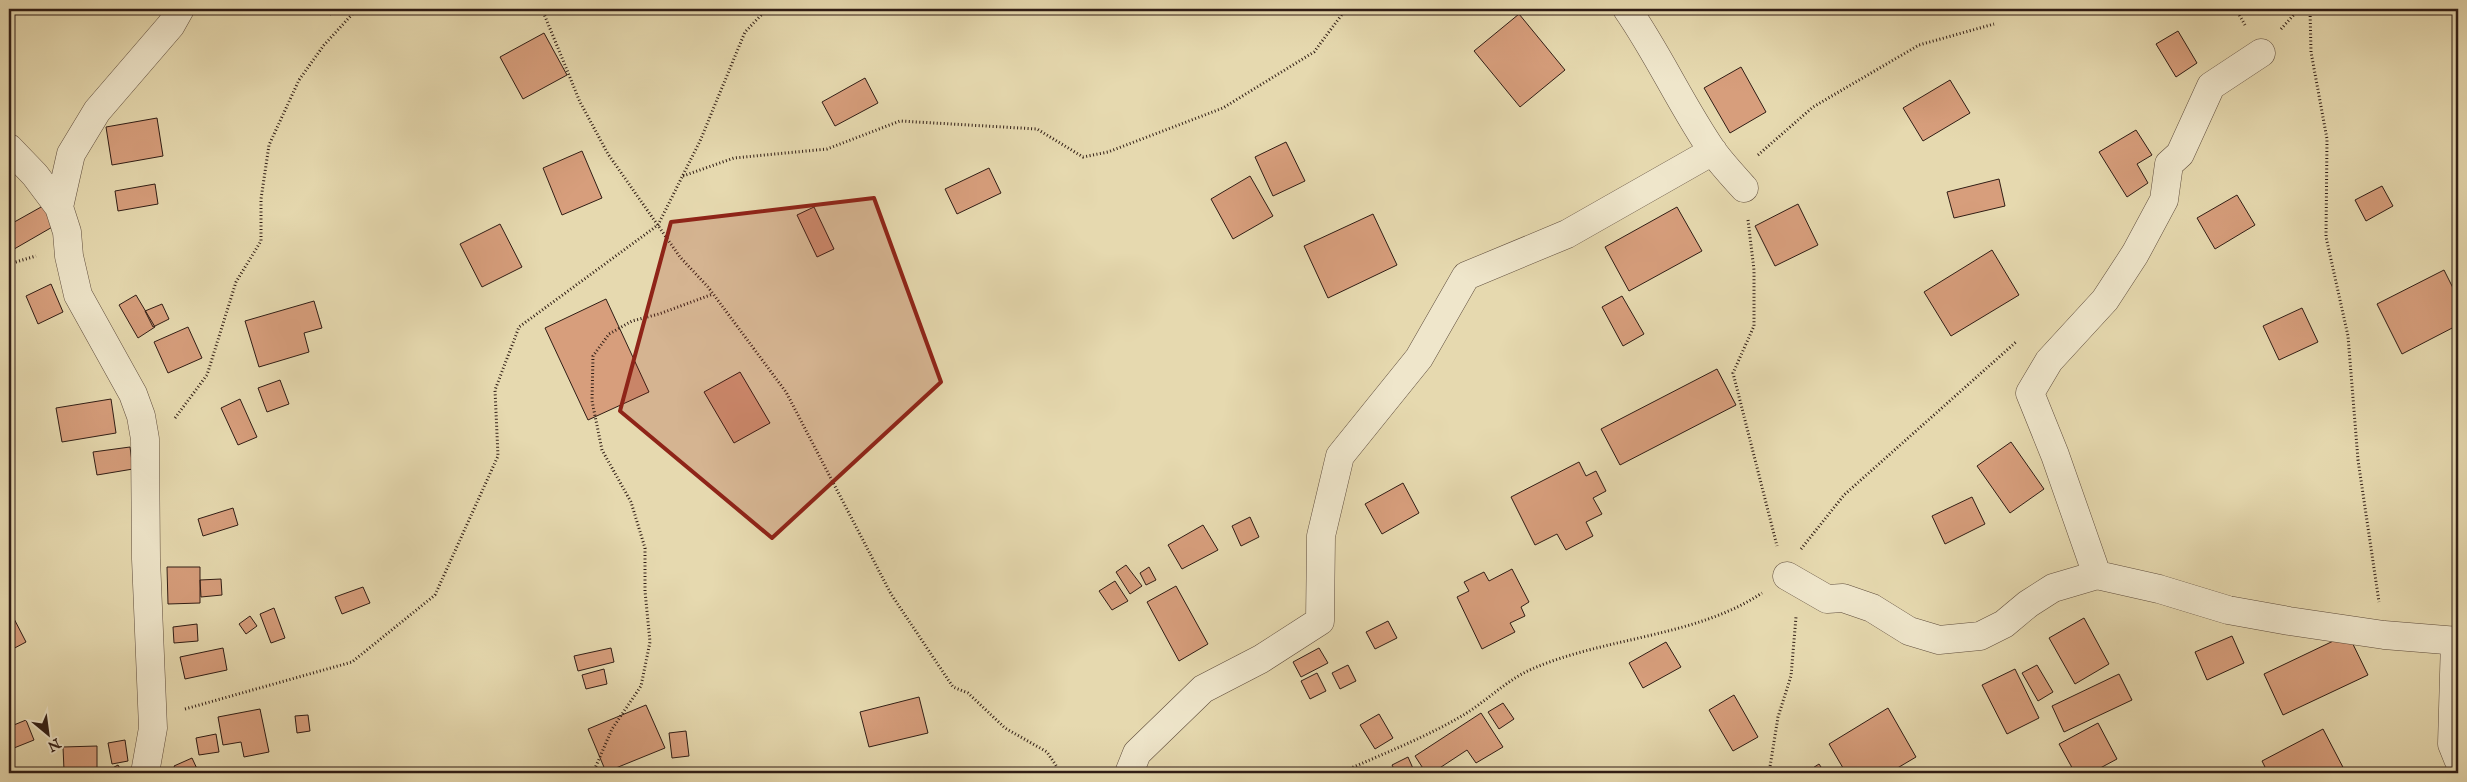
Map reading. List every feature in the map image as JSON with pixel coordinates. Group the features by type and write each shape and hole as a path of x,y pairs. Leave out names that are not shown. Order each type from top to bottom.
{"street":[{"path":"59,207 72,154 97,111 171,25 180,9"},
{"path":"1626,9 1648,40 1682,103 1713,151 1744,188"},
{"path":"2097,575 2055,455 2030,393 2049,361 2105,300 2135,254 2164,200 2169,164 2180,154 2211,86 2261,53"},
{"path":"9,148 35,175 59,207 67,232 69,256 78,295 133,394 141,416 146,459 146,559 153,717 153,728 145,773"},
{"path":"1129,773 1137,753 1203,689 1261,659 1320,621 1321,536 1340,456 1419,358 1466,276 1567,234 1713,151"},
{"path":"1787,576 1827,599 1843,598 1872,608 1909,631 1939,640 1980,636 2004,624 2028,604 2054,588 2097,575 2159,589 2228,610 2384,635 2457,640 2452,744 2458,759"}],"path":[{"path":"146,459 207,375 236,282 261,240 261,199 269,145 299,80 319,52 356,9"},
{"path":"542,9 580,102 608,154 680,257 713,294 786,392 891,594 953,687 968,693 1005,728 1047,752 1061,773"},
{"path":"153,717 352,662 435,595 498,456 495,390 518,327 658,225 700,141 745,32 767,9"},
{"path":"682,176 734,158 827,149 900,121 1037,129 1083,157 1108,152 1223,108 1314,52 1346,9"},
{"path":"2310,9 2311,52 2327,139 2326,237 2348,336 2358,460 2384,635"},
{"path":"1769,773 1778,717 1791,676 1796,613 1759,482 1733,373 1754,326 1754,270 1744,188 1753,159 1813,107 1919,45 1994,24"},
{"path":"593,773 612,729 642,686 650,642 644,592 644,548 631,502 602,450 592,401 593,356 609,334 632,321 659,314 713,294"},
{"path":"1340,773 1461,717 1531,669 1575,654 1675,629 1744,604 1787,576 1804,543 1844,495 2016,342"}],"highlighted area":[{"path":"874,198 941,382 772,538 620,411 671,222"}],"building":[{"path":"327,9 342,9 330,15"},
{"path":"1519,14 1565,70 1520,107 1474,51"},
{"path":"2178,31 2197,63 2176,77 2156,44"},
{"path":"544,33 567,75 523,99 500,57"},
{"path":"1741,67 1766,112 1730,133 1704,88"},
{"path":"865,78 878,103 835,126 822,102"},
{"path":"1950,80 1970,113 1923,141 1903,108"},
{"path":"157,118 163,156 112,165 106,127"},
{"path":"2136,130 2152,155 2137,164 2148,183 2127,197 2099,152"},
{"path":"1286,142 1305,181 1273,196 1255,157"},
{"path":"582,151 602,198 562,215 543,168"},
{"path":"989,168 1001,193 957,214 945,189"},
{"path":"1250,176 1273,216 1233,239 1211,199"},
{"path":"1999,179 2005,206 1954,218 1947,192"},
{"path":"155,184 158,204 118,211 115,191"},
{"path":"2382,186 2393,206 2366,221 2355,200"},
{"path":"2237,195 2255,225 2215,249 2197,218"},
{"path":"50,202 61,222 9,252 9,225"},
{"path":"1798,204 1818,245 1775,266 1755,226"},
{"path":"814,207 834,249 817,257 797,215"},
{"path":"1677,207 1702,251 1629,291 1605,247"},
{"path":"1373,214 1397,265 1328,298 1304,246"},
{"path":"500,224 522,267 482,287 460,244"},
{"path":"1992,250 2019,295 1951,336 1924,292"},
{"path":"2444,270 2458,298 2458,325 2402,354 2377,304"},
{"path":"51,284 63,312 38,324 26,296"},
{"path":"136,295 155,327 138,338 119,305"},
{"path":"1622,296 1644,334 1623,346 1602,307"},
{"path":"606,299 649,392 588,420 545,328"},
{"path":"314,301 322,328 304,333 309,352 259,367 245,321"},
{"path":"162,304 169,319 153,327 145,311"},
{"path":"2302,308 2318,342 2279,360 2263,326"},
{"path":"188,327 202,358 168,373 154,342"},
{"path":"1717,369 1736,405 1620,465 1601,429"},
{"path":"740,372 770,423 734,443 704,392"},
{"path":"280,380 289,404 267,412 258,388"},
{"path":"111,399 116,433 62,442 56,408"},
{"path":"240,399 257,437 238,445 221,408"},
{"path":"2011,442 2044,489 2010,513 1977,466"},
{"path":"130,447 133,469 97,475 93,452"},
{"path":"1579,462 1586,476 1596,471 1606,491 1593,498 1602,514 1586,522 1593,536 1566,550 1557,534 1535,545 1511,497"},
{"path":"1403,483 1419,513 1382,534 1365,504"},
{"path":"1972,497 1985,524 1945,544 1932,516"},
{"path":"233,508 238,525 203,536 198,519"},
{"path":"1250,517 1259,537 1241,546 1232,526"},
{"path":"1203,525 1218,550 1182,569 1168,545"},
{"path":"1126,565 1142,586 1130,594 1116,572"},
{"path":"167,567 200,567 200,603 168,604"},
{"path":"1149,567 1156,580 1146,585 1140,573"},
{"path":"1512,569 1529,602 1521,607 1525,616 1510,623 1515,632 1482,649 1457,597 1469,591 1464,582 1484,572 1489,581"},
{"path":"221,579 222,595 201,597 200,580"},
{"path":"1115,581 1128,601 1112,610 1099,591"},
{"path":"1176,586 1208,644 1179,661 1147,602"},
{"path":"363,587 370,603 342,614 335,597"},
{"path":"274,608 285,638 271,643 260,614"},
{"path":"9,609 26,642 9,651"},
{"path":"250,616 257,626 246,634 239,624"},
{"path":"2084,618 2109,664 2075,684 2049,638"},
{"path":"1388,621 1397,638 1375,649 1366,632"},
{"path":"197,624 198,641 174,643 173,627"},
{"path":"2348,634 2368,675 2283,715 2264,674"},
{"path":"2232,636 2244,663 2207,680 2195,652"},
{"path":"1666,642 1681,667 1643,688 1629,663"},
{"path":"223,648 227,670 185,679 180,657"},
{"path":"611,648 614,662 578,671 574,656"},
{"path":"1319,648 1328,663 1301,677 1293,662"},
{"path":"1348,665 1356,681 1340,689 1332,673"},
{"path":"2037,665 2053,692 2038,701 2022,673"},
{"path":"604,669 607,684 586,689 582,675"},
{"path":"2015,669 2039,718 2007,734 1982,685"},
{"path":"1317,673 1326,691 1310,699 1301,681"},
{"path":"2119,674 2132,700 2064,732 2052,706"},
{"path":"1734,695 1758,737 1733,751 1709,710"},
{"path":"919,697 928,733 869,747 860,712"},
{"path":"1503,703 1514,719 1499,729 1488,712"},
{"path":"646,705 665,748 606,772 588,729"},
{"path":"1888,708 1916,757 1889,773 1846,773 1829,744"},
{"path":"260,709 269,752 244,757 241,742 223,745 218,717"},
{"path":"1481,713 1503,747 1476,763 1467,750 1432,773 1426,773 1415,756"},
{"path":"1379,714 1393,738 1375,749 1360,725"},
{"path":"308,715 310,731 297,733 295,716"},
{"path":"26,720 34,740 9,750 9,727"},
{"path":"2098,723 2117,759 2091,773 2075,773 2059,744"},
{"path":"2323,729 2346,773 2268,773 2262,761"},
{"path":"686,731 689,756 672,758 669,733"},
{"path":"216,734 219,752 199,755 196,738"},
{"path":"125,740 128,761 112,764 108,743"},
{"path":"97,746 97,769 64,770 63,747"},
{"path":"1408,757 1415,773 1396,773 1392,765"},
{"path":"192,758 199,773 177,773 174,766"},
{"path":"1819,764 1825,773 1805,773"},
{"path":"118,765 123,773 103,773"}]}
